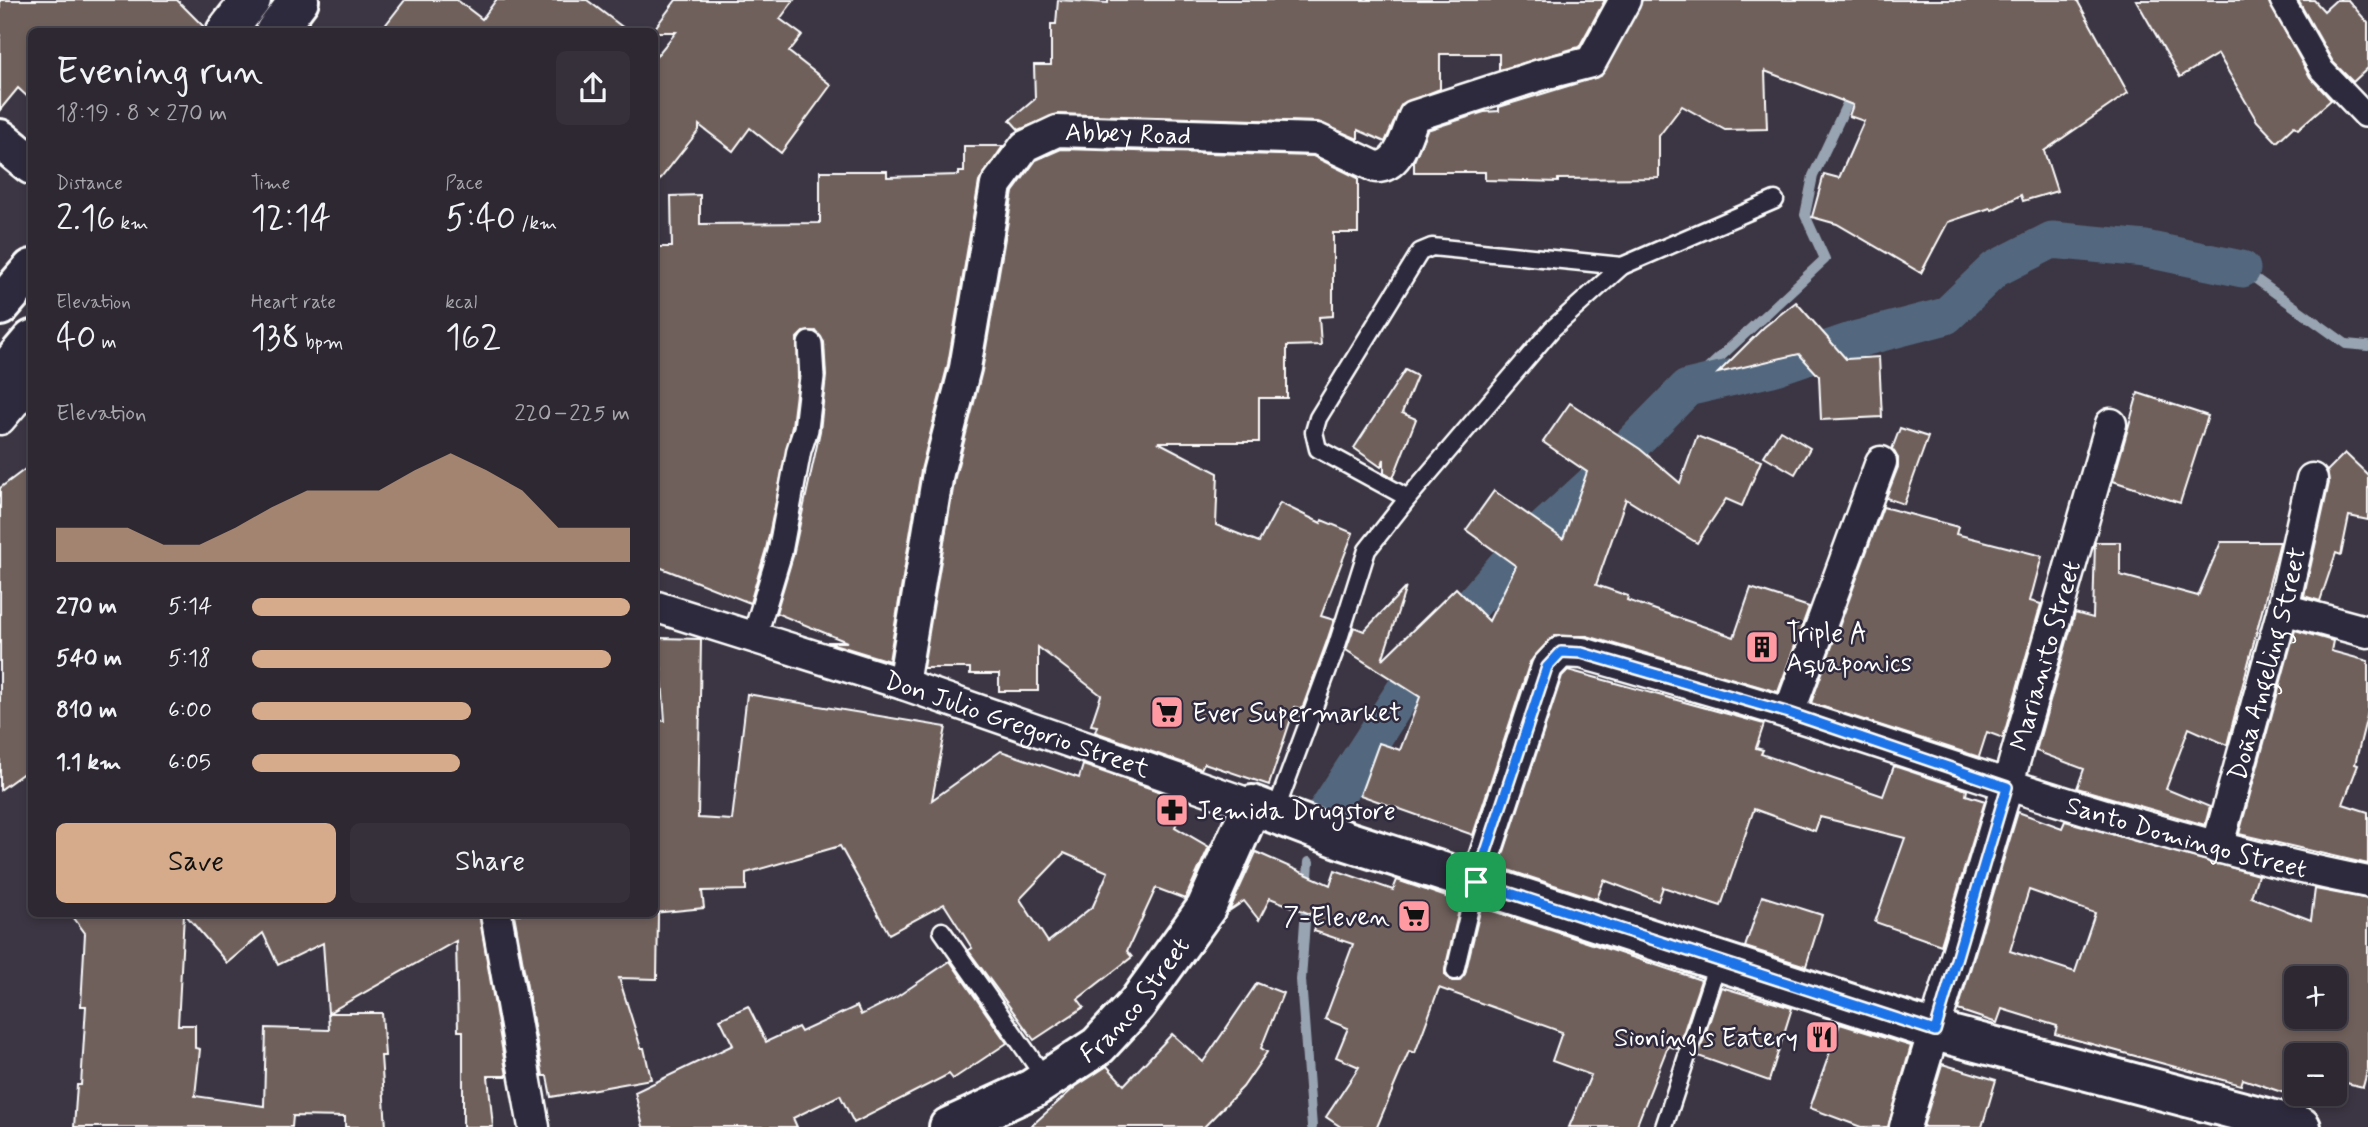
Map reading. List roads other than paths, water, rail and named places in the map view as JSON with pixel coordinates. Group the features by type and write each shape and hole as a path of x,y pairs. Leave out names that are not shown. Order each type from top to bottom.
{"street":[{"path":"229,28 251,0"},
{"path":"278,28 299,0"},
{"name":"Abbey Road","path":"903,684 938,473 965,368 996,185 1025,146 1057,131 1317,139 1376,167 1387,167 1394,162 1414,116 1540,75 1591,62 1625,0"},
{"path":"2282,0 2322,70 2365,115"},
{"path":"0,139 28,162"},
{"path":"0,306 28,274"},
{"path":"755,635 780,552 799,450 806,429 813,377 810,344"},
{"path":"0,378 28,345"},
{"path":"0,419 28,386"},
{"name":"Marianito Street","path":"1905,1127 2007,787 2110,424"},
{"path":"1789,713 1881,462"},
{"name":"Doña Angeling Street","path":"2217,848 2283,609 2312,480"},
{"name":"Don Julio Gregorio Street","path":"658,607 755,635 903,684 1476,882 1935,1031 2301,1127"},
{"path":"2283,609 2368,632"},
{"name":"Santo Domingo Street","path":"1476,882 1547,667 1561,652 1582,653 1789,713 2007,787 2217,848 2368,882"},
{"name":"Franco Street","path":"949,1127 1047,1081 1098,1046 1137,1004 1206,908 1263,810"},
{"path":"497,917 534,1127"}],"lane":[{"path":"1263,810 1337,645 1367,550 1408,498 1552,329 1622,266 1775,200"},
{"path":"1408,498 1318,449 1314,432 1318,418 1420,251 1432,247 1622,266"},
{"path":"1455,971 1476,882"},
{"path":"942,931 1047,1081"},
{"path":"1664,1127 1718,961"}],"waterway":[{"path":"1687,388 1825,259 1805,215 1813,176 1853,91"},
{"path":"1325,813 1424,660 1514,556 1594,483 1687,388 1772,368 1854,340 1946,316 1995,269 2052,240 2146,249 2242,269"},
{"path":"2242,269 2346,344 2368,346"},
{"path":"1309,862 1301,980 1312,1127"}],"place":[{"name":"Triple A Aquaponics","path":"1762,647"},
{"name":"Ever Supermarket","path":"1167,712"},
{"name":"Jemida Drugstore","path":"1172,810"},
{"name":"7-Eleven","path":"1414,916"},
{"name":"Sioning's Eatery","path":"1822,1037"}]}
